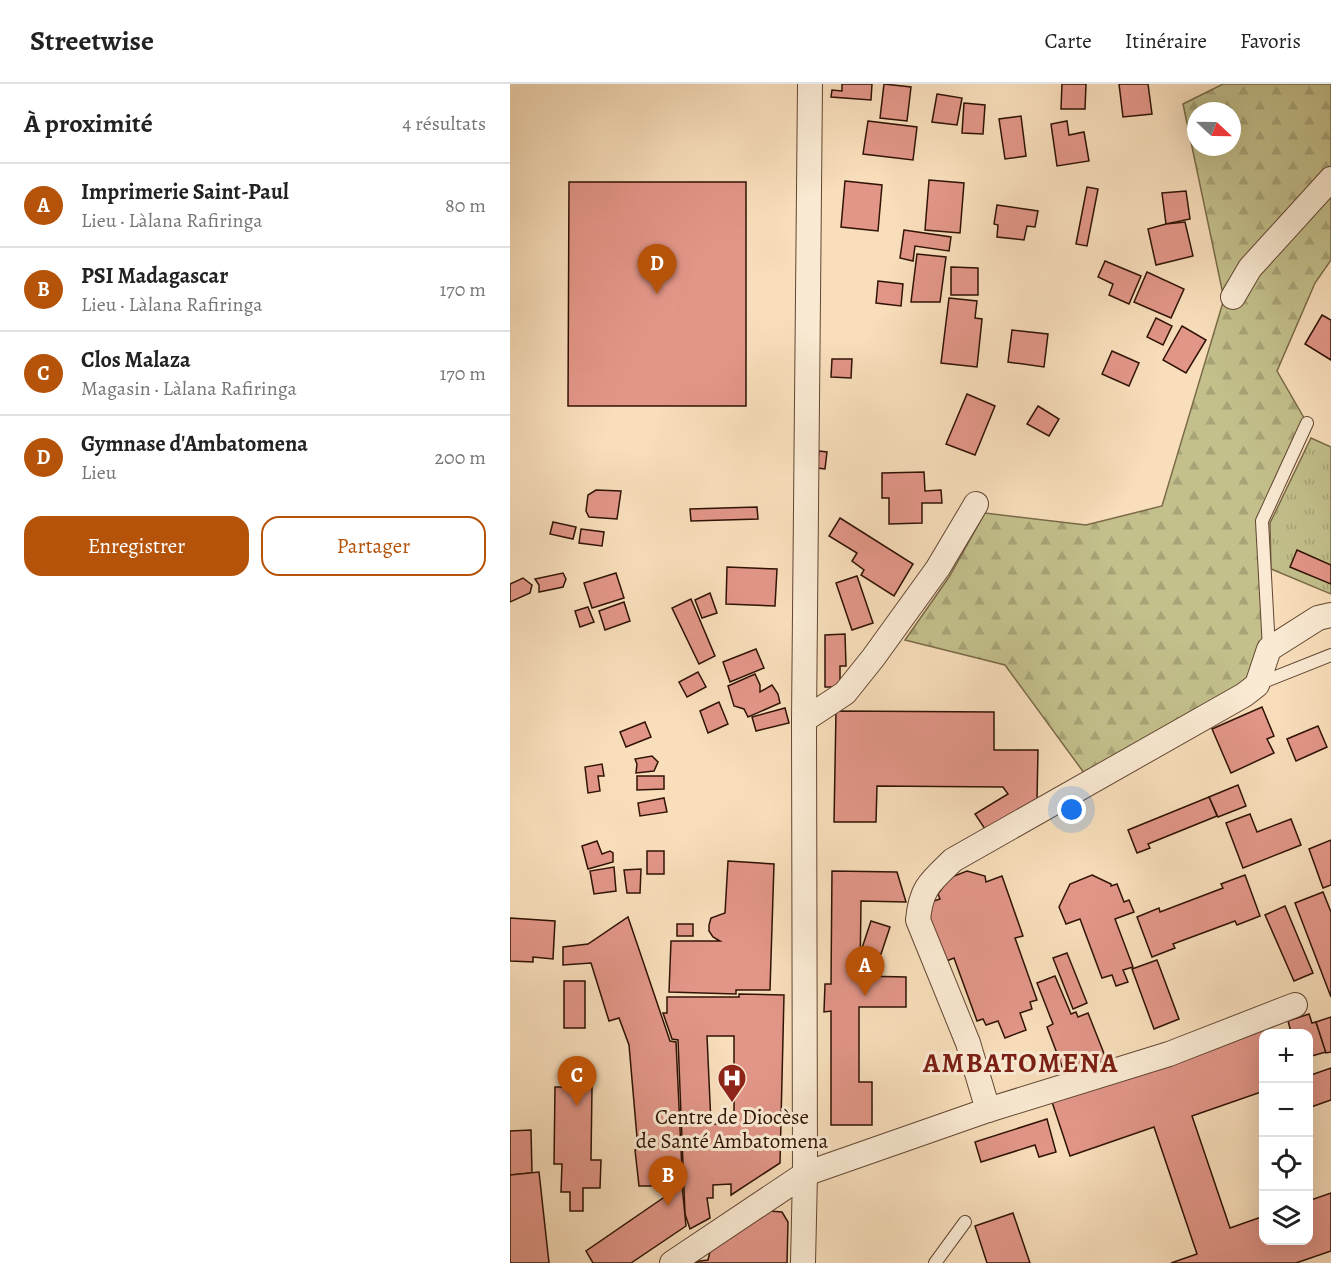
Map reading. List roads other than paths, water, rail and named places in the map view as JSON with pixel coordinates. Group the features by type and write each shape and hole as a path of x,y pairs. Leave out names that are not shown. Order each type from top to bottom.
{"street":[{"path":"803,1263 805,1174 804,720 810,84"},
{"path":"1233,297 1250,268 1331,178"},
{"path":"804,720 845,693 852,685 938,568 976,504"},
{"path":"988,1110 968,1043 918,920 920,900 930,881 953,860 1244,695 1257,685 1269,649 1318,618 1331,615"},
{"path":"672,1263 805,1174 988,1110 1169,1054 1295,1005"}],"lane":[{"path":"1269,649 1262,521 1307,423"},
{"path":"1257,685 1331,655"},
{"path":"935,1263 965,1222"}],"place":[{"name":"Gymnase d'Ambatomena","path":"657,294"},
{"name":"Imprimerie Saint-Paul","path":"865,996"},
{"name":"Centre de Diocèse de Santé Ambatomena","path":"732,1104"},
{"name":"Clos Malaza","path":"577,1106"},
{"name":"PSI Madagascar","path":"668,1206"}],"district":[{"name":"AMBATOMENA","path":"1021,1063"}]}
